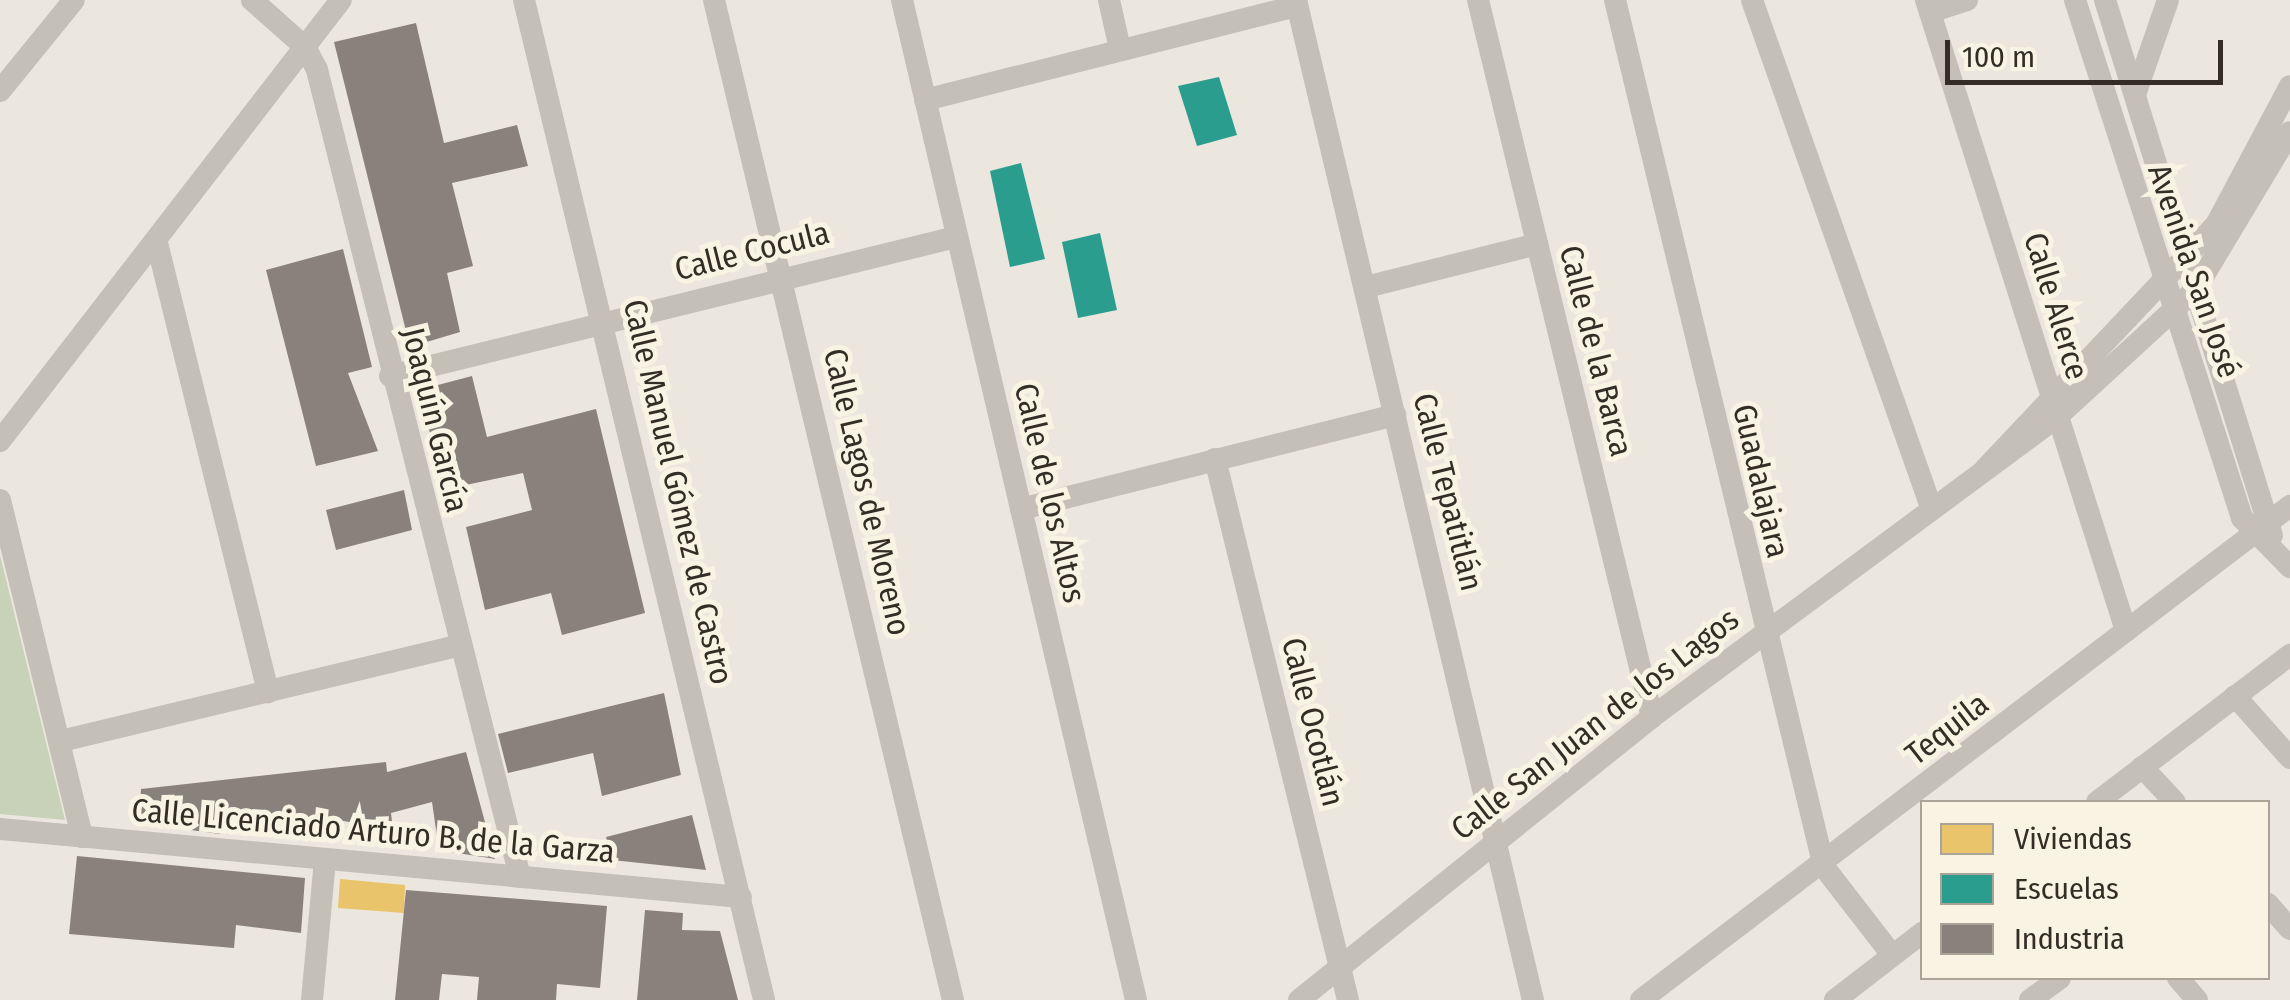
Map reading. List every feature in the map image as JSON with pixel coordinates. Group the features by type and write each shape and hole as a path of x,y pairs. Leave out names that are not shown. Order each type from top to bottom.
{"street":[{"path":"0,91 74,0"},
{"path":"252,0 305,47"},
{"path":"0,441 157,243 341,0"},
{"name":"Calle Manuel Gómez de Castro","path":"524,0 764,1000"},
{"name":"Calle Lagos de Moreno","path":"714,0 953,1000"},
{"name":"Calle de los Altos","path":"902,0 1136,1000"},
{"path":"1108,0 1120,49"},
{"name":"Calle de la Barca","path":"1478,0 1652,717"},
{"name":"Guadalajara","path":"1616,0 1763,634 1824,867 1892,955"},
{"path":"1752,0 1931,508"},
{"path":"1928,6 1967,0"},
{"name":"Avenida San José","path":"2074,0 2170,316 2261,528 2283,558"},
{"name":"Avenida San José","path":"2105,0 2195,290 2261,528"},
{"path":"2136,92 2168,0"},
{"path":"925,100 1296,3"},
{"name":"Calle Tepatitlán","path":"1296,3 1498,838 1533,1000"},
{"name":"Calle Alerce","path":"1928,6 2126,631"},
{"name":"Joaquín García","path":"305,47 457,646 520,877"},
{"name":"Calle San Juan de los Lagos","path":"2054,406 2126,326 2158,278 2239,190 2290,86"},
{"name":"Calle San Juan de los Lagos","path":"1299,1000 1652,717 1984,469 2054,406 2170,316 2195,290 2290,132"},
{"name":"Calle Cocula","path":"390,376 782,276 956,237"},
{"path":"157,243 268,692"},
{"path":"1366,287 1537,244"},
{"path":"1021,508 1395,415"},
{"name":"Calle Ocotlán","path":"1215,459 1348,1000"},
{"path":"0,500 82,838"},
{"name":"Tequila","path":"1641,1000 1824,867 2290,506"},
{"path":"61,741 457,646"},
{"path":"2100,800 2290,655"},
{"path":"2235,696 2290,758"},
{"path":"2142,767 2172,800"},
{"name":"Calle Licenciado Arturo B. de la Garza","path":"0,829 741,896"},
{"path":"312,1000 325,860"},
{"path":"2270,906 2290,929"},
{"path":"1835,1000 1920,934"},
{"path":"2030,1000 2057,980"},
{"path":"2180,980 2197,1000"}],"green space":[{"path":"0,555 65,820 0,814"}],"building: Viviendas":[{"path":"340,879 405,885 404,913 338,908"}],"building: Escuelas":[{"path":"1219,77 1237,135 1197,146 1178,86"},
{"path":"1021,163 1045,259 1010,267 990,171"},
{"path":"1100,233 1117,310 1078,318 1062,242"}],"building: Industria":[{"path":"416,23 444,143 517,125 528,166 452,183 473,266 447,273 460,332 410,347 334,42"},
{"path":"343,249 372,367 348,373 378,451 316,466 266,270"},
{"path":"472,376 487,437 596,409 645,613 562,635 551,593 485,610 466,527 532,510 523,473 456,487 448,446 434,449 419,390"},
{"path":"404,490 412,530 336,550 326,510"},
{"path":"664,693 681,775 602,796 593,753 508,773 498,734"},
{"path":"466,752 495,859 439,850 432,802 391,813 393,830 333,819 332,828 283,820 282,833 223,826 223,813 220,834 139,823 141,789 386,762 387,772"},
{"path":"692,815 706,870 612,860 606,837"},
{"path":"77,856 305,878 301,933 236,925 234,948 69,934"},
{"path":"406,890 607,906 600,988 557,984 556,1000 477,1000 479,977 442,974 439,1000 395,1000"},
{"path":"645,910 683,913 682,930 720,931 738,1000 637,1000"}]}
